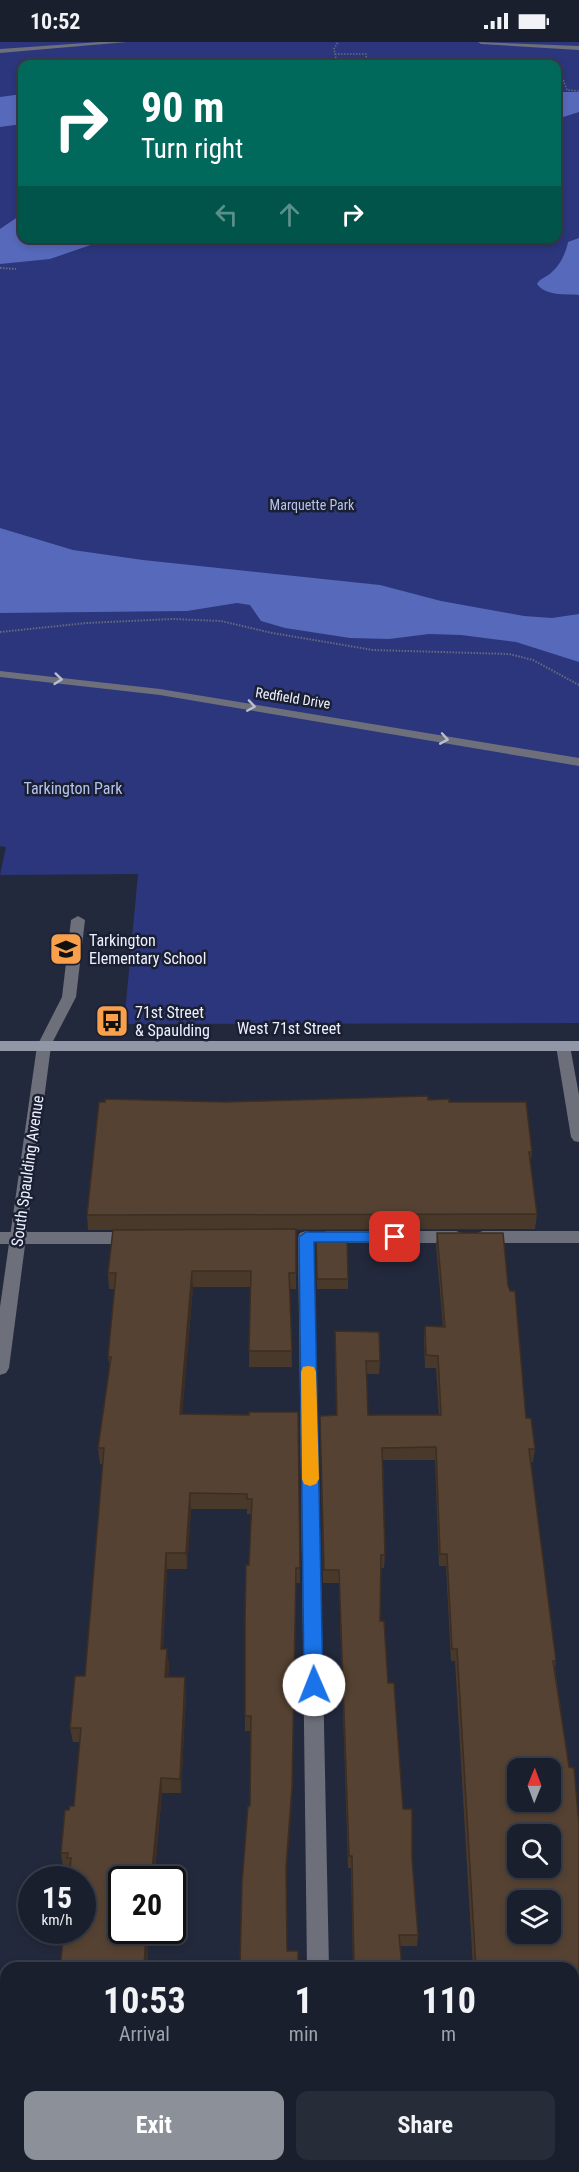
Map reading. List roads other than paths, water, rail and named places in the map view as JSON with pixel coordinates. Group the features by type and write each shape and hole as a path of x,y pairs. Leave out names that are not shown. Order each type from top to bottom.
{"main road":[{"name":"West 71st Street","path":"0,1046 579,1046"}],"street":[{"path":"0,51 124,42"},
{"path":"481,42 579,48"},
{"name":"Redfield Drive","path":"0,674 160,692 579,762"},
{"name":"South Spaulding Avenue","path":"0,1368 44,1046 69,997 78,920"},
{"path":"563,1046 579,1137"},
{"path":"318,1962 300,1237 579,1237"},
{"path":"0,1238 151,1238"}],"water":[{"path":"561,92 579,92 579,112 561,118"},
{"path":"18,95 18,125 0,127 0,97"},
{"path":"18,217 18,243 96,243 50,259 0,264 0,229"},
{"path":"579,238 579,295 545,291 537,284 558,266 568,242"},
{"path":"0,528 73,550 143,560 380,585 441,601 524,616 552,618 579,614 579,662 516,642 461,635 429,634 389,639 350,638 285,628 261,621 250,605 237,603 187,611 0,613"}],"place":[{"name":"Tarkington Elementary School","path":"66,949"},
{"name":"71st Street & Spaulding","path":"112,1021"}],"park label":[{"name":"Marquette Park","path":"312,505"},
{"name":"Tarkington Park","path":"73,788"}]}
